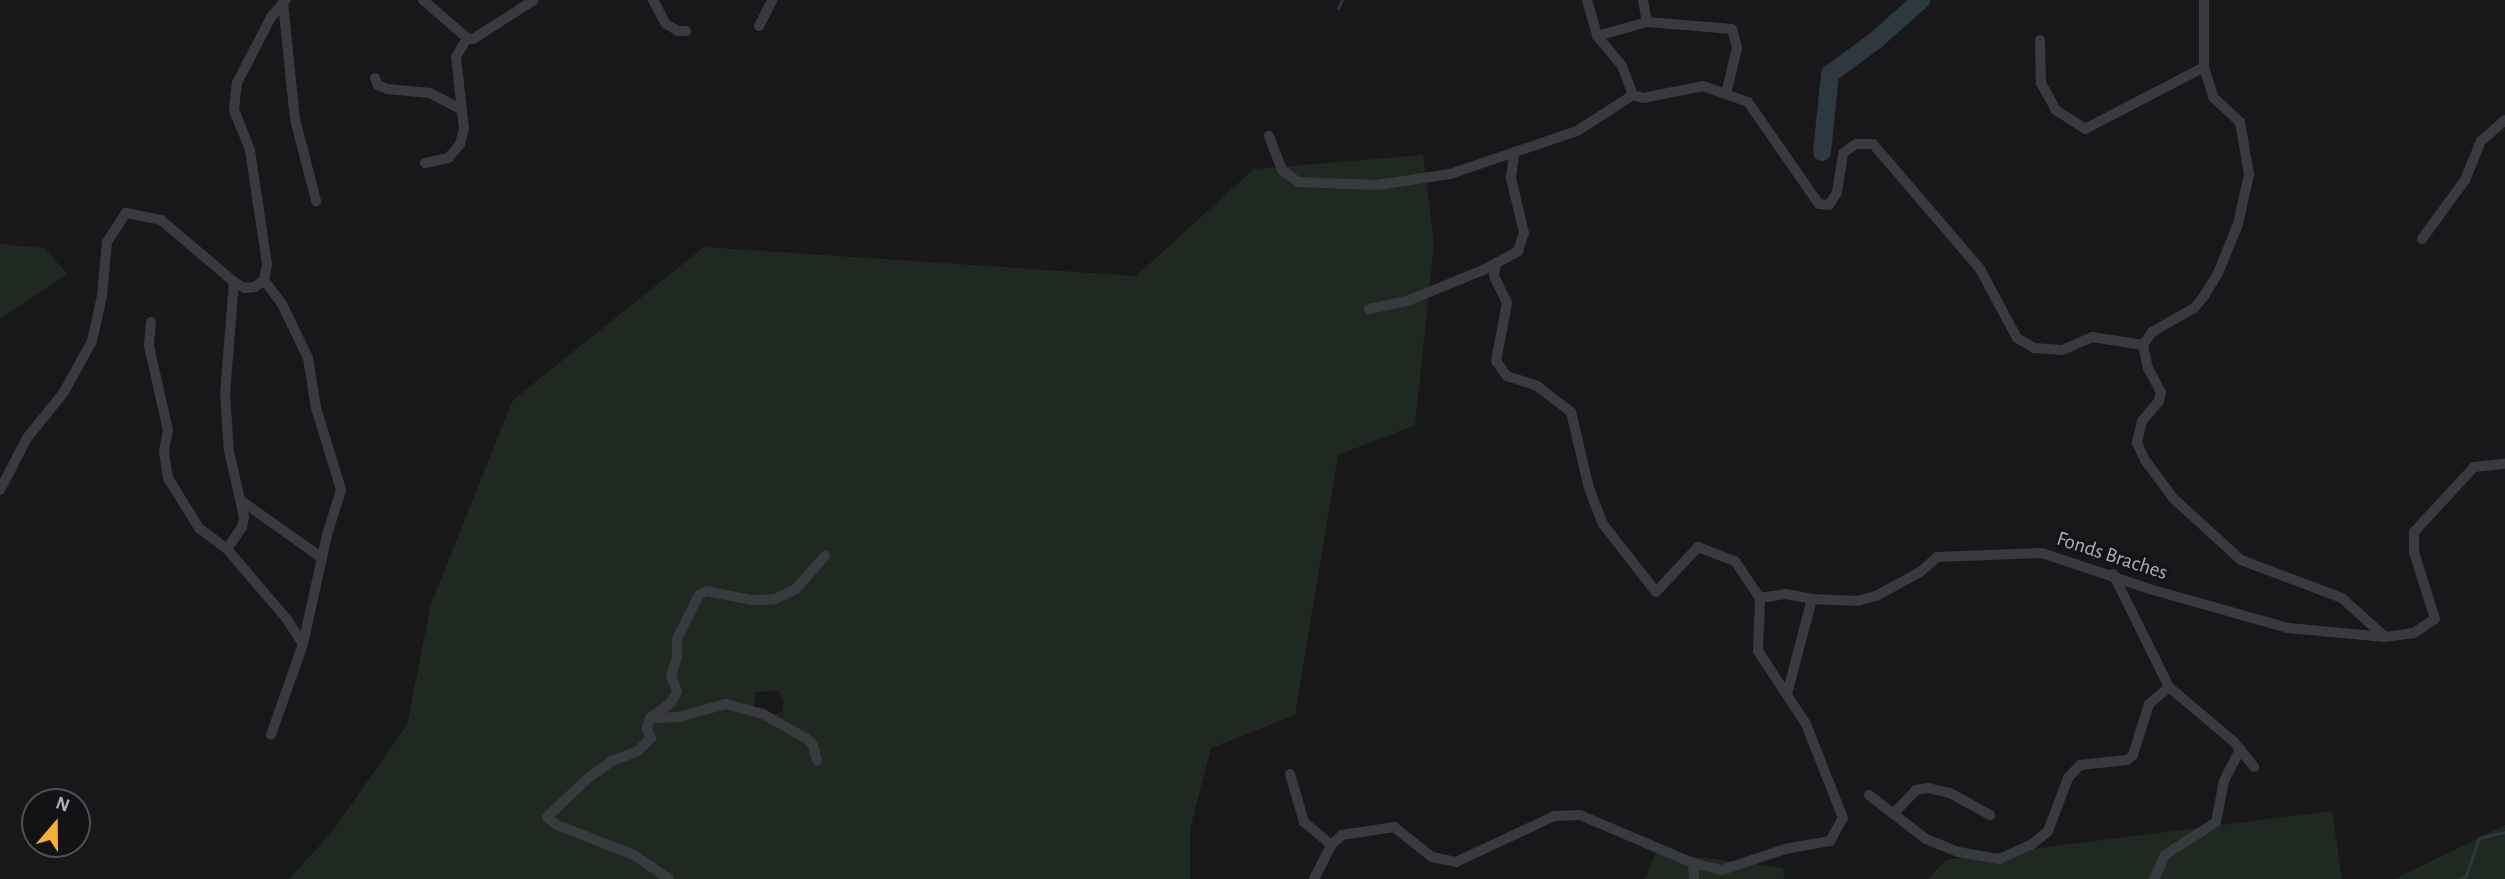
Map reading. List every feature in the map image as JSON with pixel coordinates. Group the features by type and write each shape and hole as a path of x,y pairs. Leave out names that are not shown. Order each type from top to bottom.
{"street":[{"path":"467,38 480,36 534,0"},
{"path":"653,0 666,24 678,32 686,31"},
{"path":"759,26 772,0"},
{"path":"1587,0 1597,36 1622,66 1633,95"},
{"path":"1643,0 1647,22"},
{"path":"2204,0 2204,67 2213,97 2240,122 2246,141 2249,174 2242,206 2218,273 2205,296 2194,307 2152,332 2143,345 2148,368 2161,392 2160,401 2142,421 2137,443 2145,460 2173,498 2241,560 2342,598 2385,637"},
{"path":"425,1 467,38"},
{"path":"284,2 295,119 316,201"},
{"path":"0,490 27,438 64,392 92,341 102,296 107,242 126,213 161,220 234,282 245,288 255,287 264,280 267,264 250,150 234,110 237,83 271,18 284,2"},
{"path":"1597,36 1647,22 1732,29 1737,48 1726,94"},
{"path":"425,163 448,159 455,153 464,129 456,57 467,38"},
{"path":"2040,40 2041,83 2056,110 2085,130 2204,67"},
{"path":"375,78 387,89 430,93 463,110"},
{"path":"1269,136 1282,170 1298,182 1377,185 1450,174 1577,131 1633,95 1643,98 1703,86 1748,102 1819,204 1829,205 1837,192 1843,153 1856,144 1873,144 1980,269 2017,338 2034,348 2062,351 2092,337 2143,345"},
{"path":"2422,239 2465,180 2481,141 2505,120"},
{"path":"1369,309 1407,301 1518,251 1524,233 1511,178 1514,152"},
{"path":"1314,879 1331,845 1342,835 1394,827 1432,857 1456,862 1554,816 1580,815 1693,863 1722,870 1786,849 1830,841 1843,818 1807,723 1758,651 1760,598 1735,561 1698,547 1657,592 1602,524 1589,488 1571,412 1537,386 1507,376 1496,361 1507,303 1494,276 1496,263"},
{"path":"264,280 282,304 308,358 316,408 339,480 338,504 322,558 303,644 271,735"},
{"path":"227,549 242,527 243,502 229,451 225,393 234,282"},
{"path":"151,322 149,346 168,430 164,451 168,478 199,528 227,549 286,618 303,644"},
{"name":"Fonds Braches","path":"1760,598 1786,594 1812,599 1858,601 1876,596 1920,572 1937,557 2042,553 2153,590 2288,628 2385,637 2414,633 2435,619 2414,552 2414,532 2474,467 2505,464"},
{"path":"243,502 322,558"},
{"path":"669,879 634,855 557,825 547,817 569,794 612,761 638,751 651,738 648,729 650,718 671,703 677,691 671,676 677,657 677,639 699,595 706,592 752,600 775,599 796,589 825,556"},
{"path":"2113,575 2169,687 2240,749 2254,767"},
{"path":"1787,694 1812,599"},
{"path":"1869,795 1926,839 1958,852 1999,859 2031,845 2048,831 2068,778 2080,765 2127,760 2133,755 2149,704 2169,687"},
{"path":"650,718 679,716 726,704 763,714 807,739 813,745 817,761"},
{"path":"2154,879 2165,855 2216,822 2224,781 2240,749"},
{"path":"1290,774 1304,822 1331,845"},
{"path":"1893,814 1916,790 1928,788 1950,793 1990,815"},
{"path":"1693,863 1694,879"}],"shaded area":[{"path":"1423,155 1434,244 1415,425 1338,455 1295,715 1211,748 1190,829 1190,879 289,879 332,832 407,725 431,604 513,400 704,247 1136,276 1254,169","holes":["778,690 784,702 782,712 762,717 754,709 755,692"]},
{"path":"0,244 45,248 67,274 0,319"},
{"path":"2332,811 2342,879 1928,879 1946,860"},
{"path":"2505,825 2505,879 2395,879"},
{"path":"1656,852 1783,868 1784,879 1645,879"}],"waterway":[{"path":"1338,8 1342,0"},
{"path":"1822,152 1830,74 1875,41 1921,0"},
{"path":"2459,879 2466,876 2479,838 2505,832"}]}
